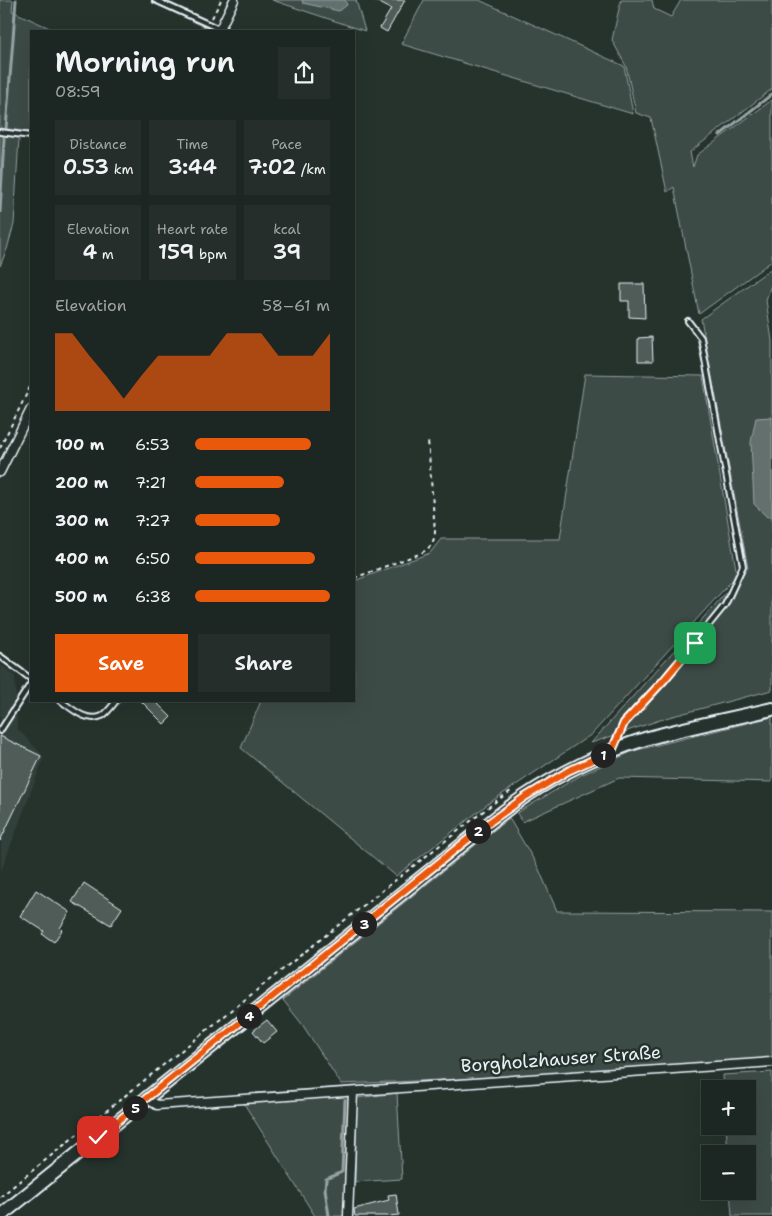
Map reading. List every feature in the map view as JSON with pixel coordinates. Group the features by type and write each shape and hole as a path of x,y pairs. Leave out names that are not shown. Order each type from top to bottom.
{"main road":[{"path":"0,1216 487,824 525,797 568,771 612,751 678,730 772,709"}],"street":[{"path":"219,30 234,0"},
{"path":"0,472 30,411"},
{"name":"Borgholzhauser Straße","path":"146,1098 157,1105 772,1062"},
{"path":"348,1216 353,1092"}],"lane":[{"path":"155,0 219,30"},
{"path":"0,132 30,136"},
{"path":"612,751 624,723 664,680 726,605 744,566 701,338 688,321"},
{"path":"0,656 30,678"},
{"path":"0,731 30,686"},
{"path":"62,702 79,714 94,718 103,716 115,702"}],"path":[{"path":"209,24 221,0"},
{"path":"0,448 30,387"},
{"path":"355,578 426,551 434,540 428,440"}],"shaded area":[{"path":"0,0 13,0 12,11 54,30 30,30 30,132 0,128"},
{"path":"272,0 356,0 365,31"},
{"path":"302,0 345,0 347,5 339,11 303,3"},
{"path":"424,0 479,0 624,66 633,114 401,44"},
{"path":"621,0 652,0 654,9 671,17 681,0 772,0 772,89 690,152 693,167 697,155 772,100 772,261 699,314 674,187 667,192 651,118 636,113 626,66 612,40"},
{"path":"0,135 19,137 14,224 0,266"},
{"path":"772,268 772,282 766,300 772,341 772,690 669,717 591,743 748,568 701,319"},
{"path":"585,374 703,376 737,575 592,734 489,803 396,876 241,748 261,702 355,702 355,581 430,553 441,539 560,539"},
{"path":"772,417 772,516 767,517 754,504 751,442 756,418"},
{"path":"0,664 15,676 17,728 44,757 1,871"},
{"path":"772,717 772,782 619,778 522,822 517,813 581,775 633,751"},
{"path":"509,818 538,867 557,911 772,912 772,1058 465,1079 341,1084 302,1024 283,1000"},
{"path":"772,1072 772,1216 732,1216 731,1200 756,1200 756,1145 727,1145 727,1135 756,1135 756,1080 723,1080 723,1075"},
{"path":"397,1093 402,1179 355,1182 357,1098"},
{"path":"342,1094 350,1099 344,1216 315,1216 243,1102"}],"building":[{"path":"374,0 405,0 387,32 380,28 391,9"},
{"path":"621,284 644,284 645,318 629,317 629,301 621,301"},
{"path":"652,337 653,361 638,361 638,338"},
{"path":"142,702 156,702 171,717 164,724"},
{"path":"0,736 41,756 0,841"},
{"path":"84,883 122,908 111,925 72,902"},
{"path":"36,890 70,912 54,942 42,934 44,931 20,916"},
{"path":"267,1020 277,1032 263,1043 253,1031"},
{"path":"396,1194 399,1215 355,1216 354,1209 389,1200 388,1195"}],"waterway":[{"path":"6,129 16,0"},
{"path":"720,135 772,94"},
{"path":"0,212 4,138"},
{"path":"329,1216 325,1189 326,1179 342,1172 345,1100"}],"route":[{"path":"98,1137 487,824 525,797 568,771 612,751 624,723 695,643"}]}
